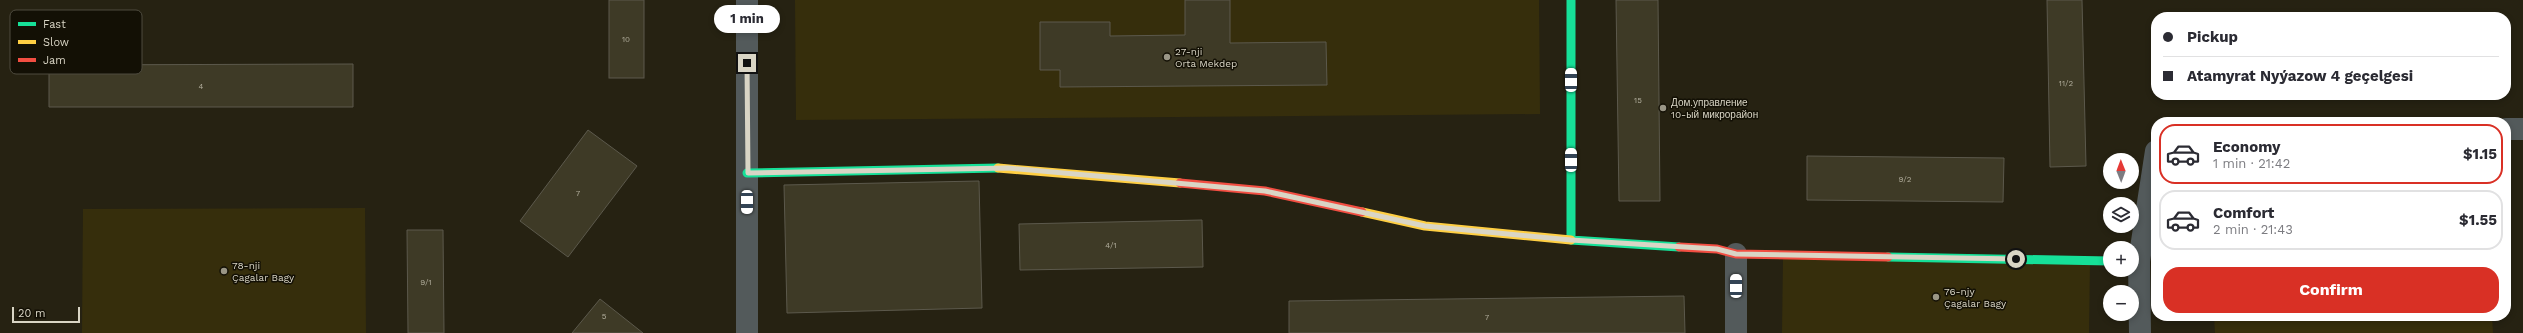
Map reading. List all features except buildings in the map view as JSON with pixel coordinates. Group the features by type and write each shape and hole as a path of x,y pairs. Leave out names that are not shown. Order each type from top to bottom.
{"street":[{"path":"747,0 747,333"},
{"path":"1571,0 1571,240"},
{"path":"2511,129 2523,129"},
{"path":"748,173 1008,168 1265,191 1425,226 1571,240 1717,249 1736,254 2103,261"},
{"path":"2139,244 2151,178"},
{"path":"1736,254 1736,333"},
{"path":"2137,277 2140,333"}],"shaded area":[{"name":"27-nji Orta Mekdep","path":"795,0 1539,0 1540,114 796,120"},
{"name":"78-nji Çagalar Bagy","path":"365,208 366,333 82,333 83,209"},
{"name":"76-njy Çagalar Bagy","path":"1783,258 2090,261 2089,333 1782,333"},
{"path":"2214,321 2492,321 2493,333 2215,333"}],"traffic: fast":[{"path":"1571,0 1571,240 1679,247"},
{"path":"747,173 998,168"},
{"path":"1888,257 2103,261"}],"traffic: slow":[{"path":"998,168 1180,183"},
{"path":"1362,212 1425,226 1571,240"}],"traffic: jam":[{"path":"1180,183 1265,191 1362,212"},
{"path":"1679,247 1717,249 1736,254 1888,257"}],"place":[{"name":"27-nji Orta Mekdep","path":"1167,57"},
{"name":"Дом.управление 10-ый микрорайон","path":"1663,108"},
{"name":"78-nji Çagalar Bagy","path":"224,271"},
{"name":"76-njy Çagalar Bagy","path":"1936,297"}],"route":[{"path":"747,63 748,173 1008,168 1265,191 1354,212 1425,226 1571,240 1717,249 1736,254 2016,259"}]}
